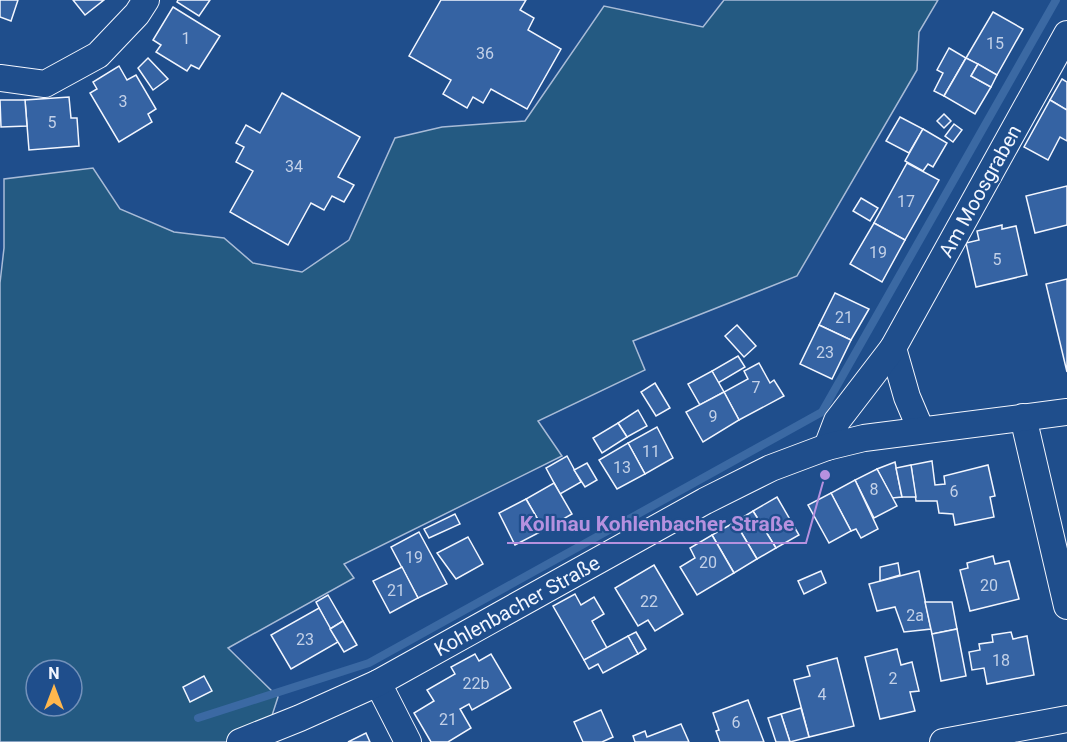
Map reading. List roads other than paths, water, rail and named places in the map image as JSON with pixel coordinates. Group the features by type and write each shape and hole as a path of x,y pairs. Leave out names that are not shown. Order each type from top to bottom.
{"street":[{"path":"0,78 45,84 98,55 137,14 146,0"},
{"name":"Am Moosgraben","path":"827,447 837,421 893,348 1067,34"},
{"path":"893,348 907,397 921,430"},
{"name":"Kohlenbacher Straße","path":"240,742 265,736 378,683 705,501 771,468 827,447 864,438 1067,412"},
{"path":"1023,417 1067,606"},
{"path":"378,683 408,742"},
{"path":"943,742 1067,719"}],"waterway":[{"path":"198,718 369,663 822,412 1056,0"}],"place":[{"name":"Kollnau Kohlenbacher Straße","path":"825,475"}]}
